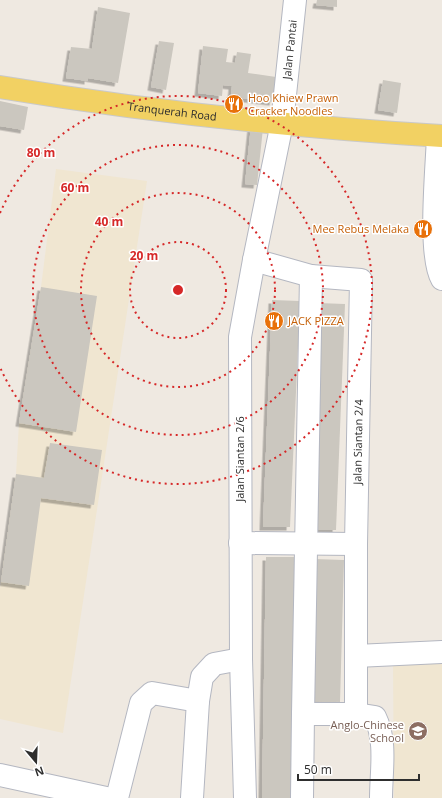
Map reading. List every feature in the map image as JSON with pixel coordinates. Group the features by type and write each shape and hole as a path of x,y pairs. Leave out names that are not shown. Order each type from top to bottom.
{"main road":[{"name":"Tranquerah Road","path":"0,87 91,102 282,123 440,136"}],"street":[{"name":"Jalan Pantai","path":"282,123 295,0"},
{"name":"Jalan Siantan 2/6","path":"245,798 241,659 240,337 282,123"},
{"path":"440,136 434,247 439,274 442,279"},
{"name":"Jalan Siantan 2/4","path":"254,260 311,276 361,280 356,544 356,714"},
{"path":"302,798 311,276"},
{"path":"240,543 356,544"},
{"path":"356,656 442,652"},
{"path":"192,798 198,701 202,677 214,664 241,659"},
{"path":"117,798 140,703 152,693 198,701"},
{"path":"303,714 356,714 375,717 380,726 382,737 381,798"},
{"path":"0,775 76,795 106,798"}],"shaded area":[{"path":"56,169 147,181 63,733 0,719 0,588 16,474 19,423 41,287"},
{"name":"Anglo-Chinese School","path":"442,663 442,798 394,798 393,665"}],"building":[{"path":"317,0 337,0 337,7 316,5"},
{"path":"98,7 130,13 118,83 88,78 88,81 66,78 71,47 92,49"},
{"path":"159,41 174,43 166,90 151,87"},
{"path":"203,46 228,49 226,62 235,63 237,52 251,54 248,73 276,77 273,102 231,97 232,86 223,85 222,96 198,93"},
{"path":"383,80 401,83 397,113 378,110"},
{"path":"0,101 28,107 24,130 0,126"},
{"path":"251,126 263,128 257,185 245,184"},
{"path":"41,287 97,296 76,432 19,423"},
{"path":"272,300 300,301 290,527 263,527"},
{"path":"318,303 345,304 336,530 309,530"},
{"path":"50,443 102,450 94,505 41,498 29,586 1,582 16,474 44,478"},
{"path":"266,557 296,557 292,798 262,798"},
{"path":"314,559 344,560 340,702 310,701"}],"place":[{"name":"Hoo Khiew Prawn Cracker Noodles","path":"234,104"},
{"name":"Mee Rebus Melaka","path":"423,229"},
{"name":"JACK PIZZA","path":"274,321"},
{"name":"Anglo-Chinese School","path":"418,731"}]}
